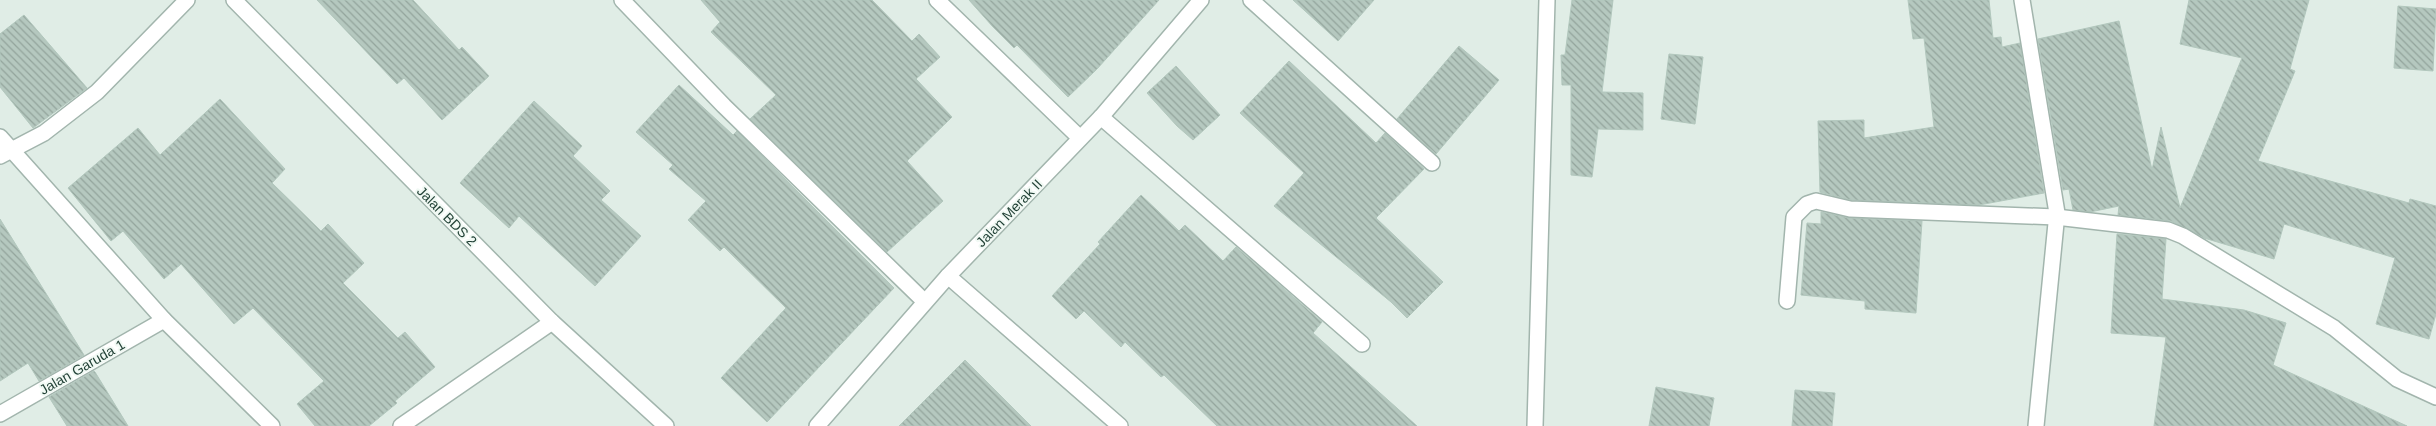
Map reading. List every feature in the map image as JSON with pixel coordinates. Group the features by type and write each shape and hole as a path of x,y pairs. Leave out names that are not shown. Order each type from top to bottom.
{"street":[{"path":"6,153 44,133 97,92 187,0"},
{"name":"Jalan BDS 2","path":"234,0 552,322 666,426"},
{"path":"622,0 724,106 924,302"},
{"path":"937,0 1080,138"},
{"path":"1251,0 1432,163"},
{"path":"1535,426 1547,0"},
{"path":"2022,0 2056,217 2036,426"},
{"name":"Jalan Merak II","path":"817,426 924,302 1101,117 1195,2"},
{"path":"1101,117 1362,344"},
{"path":"0,137 6,153 164,320 272,426"},
{"path":"1787,301 1794,217 1807,204 1816,201 1850,209 2056,217 2168,230 2183,236 2334,328 2397,379 2436,397"},
{"path":"948,276 1120,426"},
{"name":"Jalan Garuda 1","path":"0,414 164,320"},
{"path":"401,426 552,322"}],"building":[{"path":"317,0 413,0 459,50 462,47 489,76 442,120 404,78 397,84"},
{"path":"701,0 872,0 912,41 919,34 940,57 916,79 952,117 907,161 943,201 887,252 750,119 776,95 711,32 720,22"},
{"path":"969,0 1159,0 1097,69 1068,97 1017,45 1014,48"},
{"path":"1293,0 1374,0 1338,41"},
{"path":"1572,0 1613,0 1602,92 1643,93 1643,130 1598,129 1592,177 1571,175 1571,85 1562,85 1561,55 1565,55"},
{"path":"1908,0 1989,0 1993,38 2001,37 2002,47 2020,43 2044,193 1979,205 1851,200 1820,192 1818,121 1864,120 1864,138 1934,127 1924,38 1913,39"},
{"path":"2189,0 2309,0 2290,69 2295,71 2258,161 2409,203 2410,199 2436,206 2436,314 2429,339 2376,324 2395,258 2284,224 2274,259 2204,238 2171,221 2118,215 2119,206 2090,212 2073,210 2069,189 2063,190 2038,39 2119,21 2152,170 2161,127 2180,208 2242,58 2180,44"},
{"path":"2398,6 2436,9 2433,71 2394,68"},
{"path":"24,15 87,88 33,128 0,87 0,34"},
{"path":"1459,46 1499,80 1436,154 1397,119"},
{"path":"1669,54 1703,57 1695,124 1661,119"},
{"path":"1289,61 1376,143 1385,133 1424,169 1376,218 1443,282 1407,318 1391,302 1274,206 1304,173 1240,113"},
{"path":"1176,66 1220,115 1193,140 1177,126 1147,93"},
{"path":"679,85 733,135 737,131 894,288 767,422 721,378 786,308 724,247 720,251 688,220 706,201 669,169 673,165 636,132"},
{"path":"220,99 285,169 272,183 321,231 328,224 364,263 343,283 398,338 405,332 435,367 395,401 397,403 369,426 315,426 297,404 324,381 253,308 234,324 181,264 164,279 123,231 111,241 68,188 138,128 160,155"},
{"path":"534,101 582,146 573,156 610,191 601,200 641,236 595,286 519,216 509,228 460,183"},
{"path":"1141,195 1179,231 1185,225 1223,261 1236,247 1322,322 1313,333 1417,426 1217,426 1164,375 1161,377 1125,342 1121,347 1084,311 1076,319 1052,296 1100,244 1098,242"},
{"path":"1821,212 1849,218 1922,221 1916,313 1865,309 1865,301 1801,295 1807,223 1821,224"},
{"path":"0,219 84,355 39,381 28,363 0,381"},
{"path":"2117,234 2166,239 2162,299 2244,310 2286,323 2273,365 2407,426 2154,426 2166,337 2111,333"},
{"path":"965,360 1031,426 899,426"},
{"path":"94,371 128,426 67,426 49,397"},
{"path":"1656,387 1714,398 1709,426 1649,426"},
{"path":"1795,390 1835,393 1832,426 1792,426"}]}
